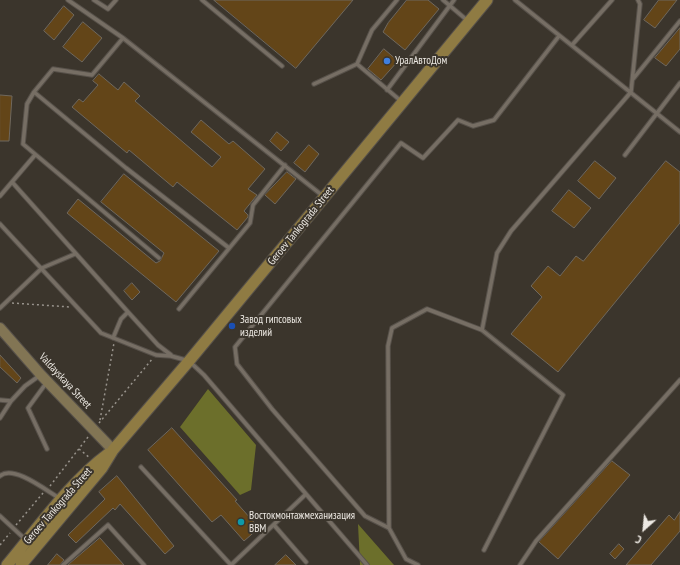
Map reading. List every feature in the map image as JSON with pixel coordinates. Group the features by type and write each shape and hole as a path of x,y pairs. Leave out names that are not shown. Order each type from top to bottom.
{"main road":[{"name":"Geroev Tankograda Street","path":"24,564 102,468 114,450 487,0"},
{"name":"Geroev Tankograda Street","path":"7,565 62,500 96,463 114,450"}],"street":[{"name":"Valdayskaya Street","path":"0,328 44,378 97,425 114,450"}],"lane":[{"path":"68,0 123,38 324,197"},
{"path":"94,0 108,9 116,0"},
{"path":"202,0 282,66"},
{"path":"314,84 358,64 372,30 397,0"},
{"path":"443,0 469,21"},
{"path":"387,90 454,0"},
{"path":"572,45 612,0"},
{"path":"482,330 497,253 500,247 511,231 631,92 640,4 638,0"},
{"path":"517,1 680,132"},
{"path":"632,80 680,21"},
{"path":"389,528 366,516 272,409 238,364 235,347 401,143 423,158 458,120 474,126 494,120 559,36"},
{"path":"123,38 92,75 54,69 34,92 27,104 23,144 159,258"},
{"path":"358,64 402,102"},
{"path":"625,155 656,112 680,83"},
{"path":"34,92 126,168 229,248"},
{"path":"0,196 35,155"},
{"path":"179,308 250,222 253,205 285,165"},
{"path":"12,182 158,345 171,356"},
{"path":"0,224 78,307 101,334 156,355 171,356 189,361 204,375 367,565"},
{"path":"0,308 42,268 75,254"},
{"path":"418,565 406,560 389,528 388,346 392,328 427,309 482,330 562,395 484,550"},
{"path":"114,338 121,319 128,312"},
{"path":"0,418 11,401 25,386 44,378"},
{"path":"44,378 28,408 47,449"},
{"path":"520,565 536,541 680,380"},
{"path":"0,400 11,401"},
{"path":"141,467 231,565 306,494"},
{"path":"0,476 8,472 19,474 62,500"},
{"path":"0,516 27,541"},
{"path":"63,565 108,525 144,565"},
{"path":"274,525 306,562"}],"path":[{"path":"6,303 78,307"},
{"path":"97,425 114,338"},
{"path":"97,425 156,355"}],"shaded area":[{"path":"208,389 256,445 251,490 240,495 180,427"},
{"path":"358,524 394,565 360,565"}],"building":[{"path":"214,0 353,0 296,68"},
{"path":"407,0 428,0 439,9 405,50 383,32 388,23"},
{"path":"659,0 677,0 655,28 644,20"},
{"path":"64,6 74,15 54,40 44,31"},
{"path":"83,22 102,38 82,62 63,47"},
{"path":"680,28 680,49 666,66 655,58"},
{"path":"384,49 398,61 381,80 368,69"},
{"path":"99,74 118,90 124,82 140,96 135,101 212,167 221,157 191,132 201,120 229,144 233,141 265,169 248,189 257,195 244,211 248,217 237,230 177,182 173,187 129,150 127,153 72,107 79,99 83,102 98,85 93,81"},
{"path":"0,95 12,96 9,141 0,141"},
{"path":"277,132 289,142 281,151 270,141"},
{"path":"309,145 319,154 305,172 294,163"},
{"path":"595,161 616,178 599,199 578,181"},
{"path":"666,161 680,172 680,223 558,372 511,334 542,297 531,286 548,266 560,276 576,256 583,261"},
{"path":"287,172 296,179 275,204 265,195"},
{"path":"124,174 219,251 176,302 67,213 78,199 156,263 160,261 164,253 101,202"},
{"path":"569,190 591,208 574,228 552,211"},
{"path":"132,283 140,292 132,300 124,291"},
{"path":"0,355 21,378 17,383 0,367"},
{"path":"172,428 237,500 235,501 259,528 244,541 221,515 212,522 148,450"},
{"path":"612,461 630,475 558,559 539,542"},
{"path":"117,476 174,546 165,554 120,504 115,510 113,508 76,543 68,535 105,499 99,492"},
{"path":"680,512 680,531 651,565 626,565 669,515 674,520"},
{"path":"100,538 124,565 68,565 69,564"},
{"path":"619,544 624,549 615,559 610,554"},
{"path":"57,554 64,560 60,565 48,565"},
{"path":"286,555 296,565 275,565"}],"place":[{"name":"УралАвтоДом","path":"387,61"},
{"name":"Завод гипсовых изделий","path":"232,326"},
{"name":"Востокмонтажмеханизация ВВМ","path":"241,522"}]}
